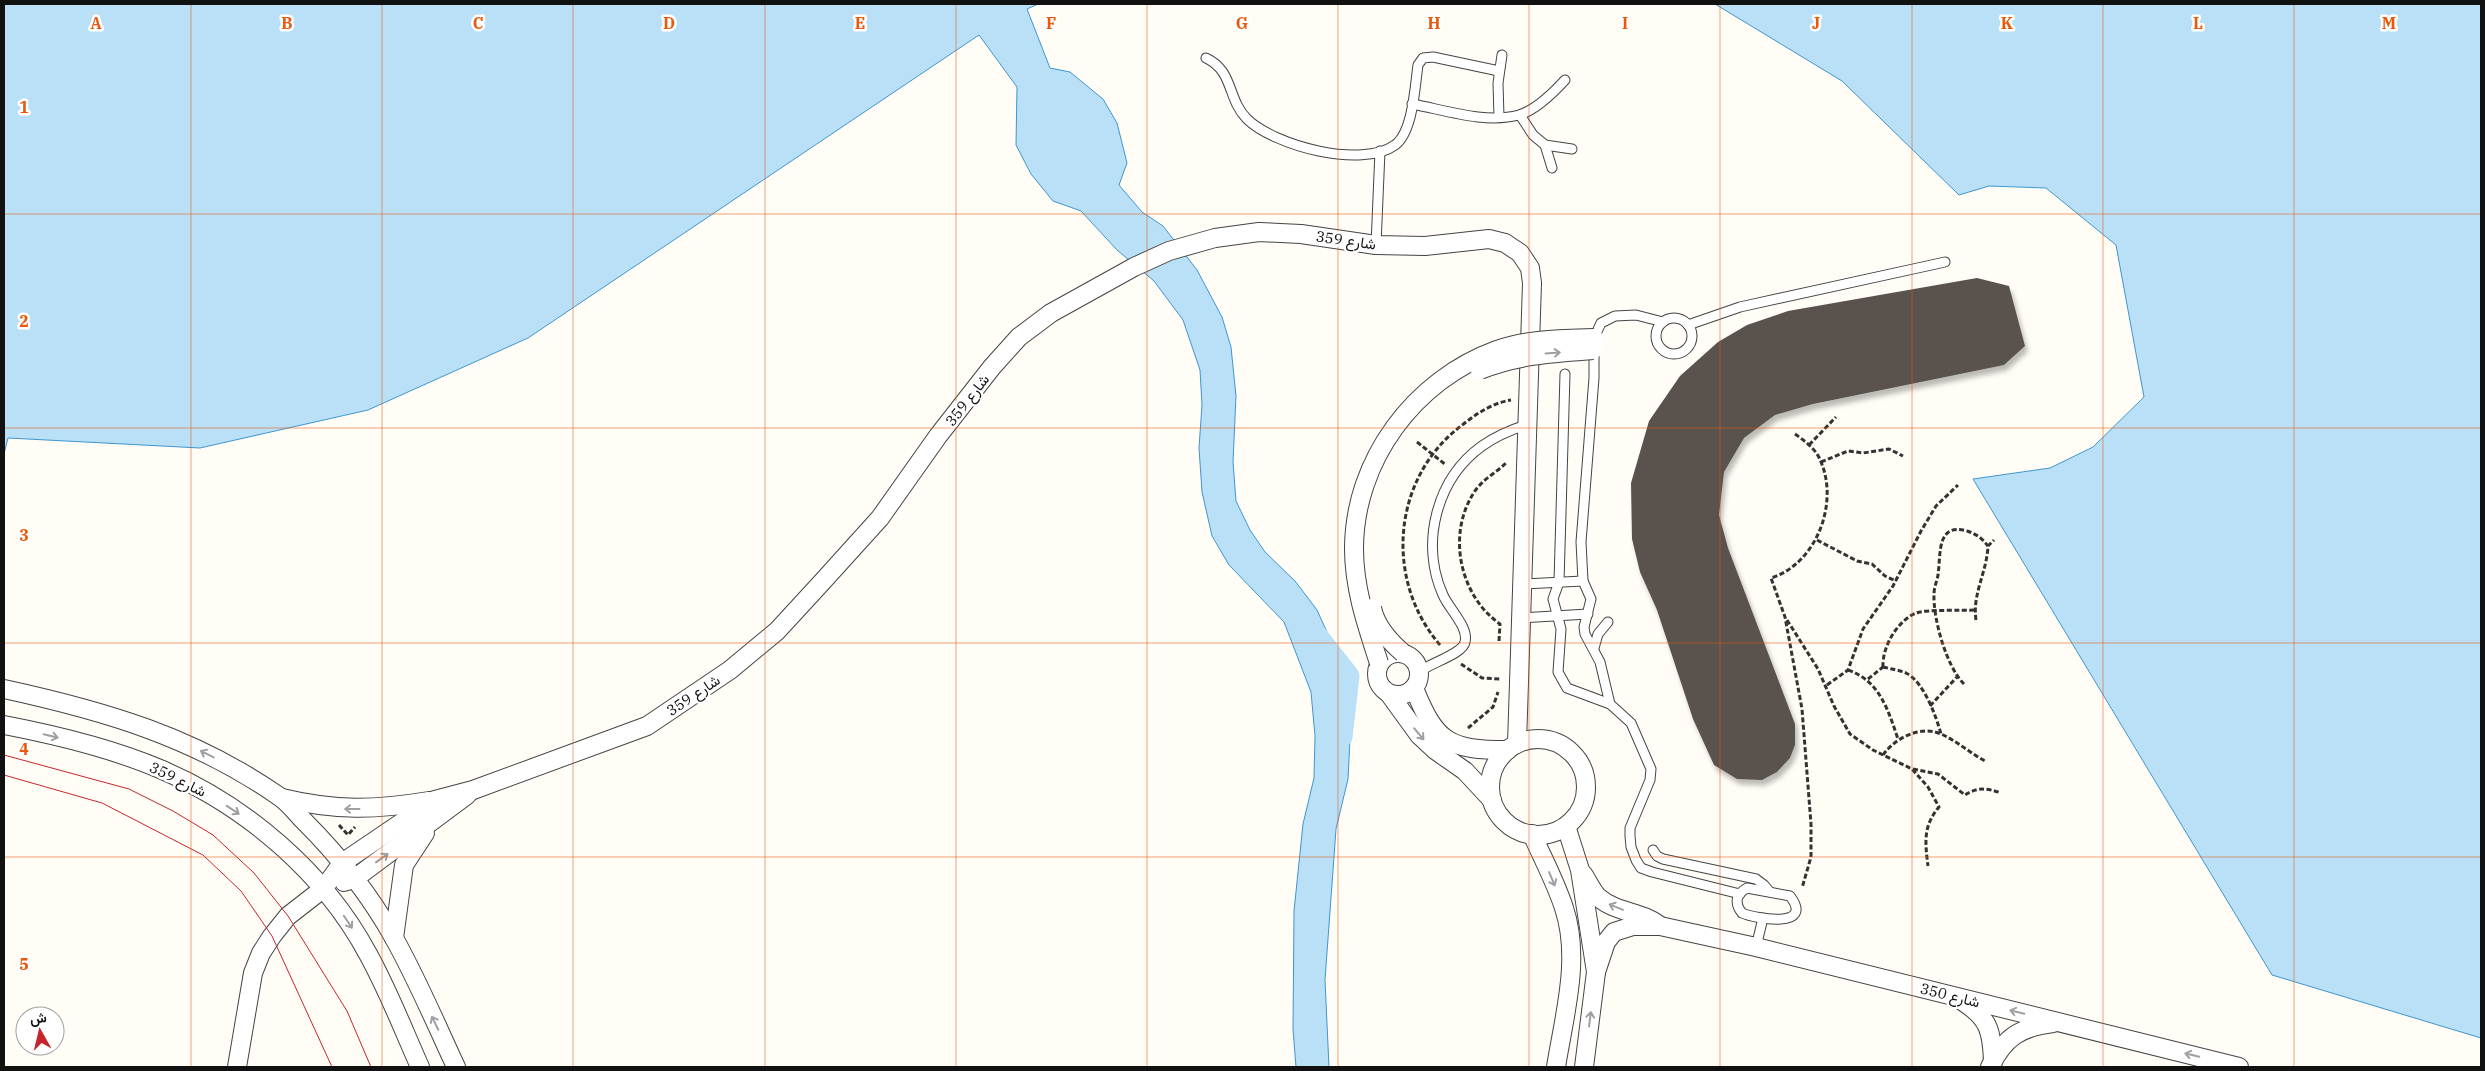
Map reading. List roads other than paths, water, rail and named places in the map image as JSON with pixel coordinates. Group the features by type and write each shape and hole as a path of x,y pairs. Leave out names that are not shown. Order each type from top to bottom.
{"street":[{"name":"شارع 359","path":"282,798 338,809 395,807 435,800 473,790 646,726 730,670 777,631 880,518 938,436 992,367 1020,338 1051,313 1099,285 1169,251 1215,238 1259,232 1301,234 1376,245 1425,246 1469,240 1497,241 1505,243 1520,252 1530,268 1532,283 1521,618 1513,747"},
{"path":"1379,663 1363,615 1358,592 1354,529 1357,508 1370,468 1389,434 1414,404 1436,383 1462,366 1497,350 1525,343 1593,344"},
{"path":"1403,654 1387,639 1372,612 1364,552 1369,509 1381,472 1397,442 1439,396 1468,376 1501,362 1593,344"},
{"path":"1492,800 1465,771 1435,750 1419,735 1390,695 1382,689 1377,681 1376,672 1379,663 1391,654 1403,654 1411,657 1429,722 1440,736 1455,744 1475,749 1513,747 1537,740 1557,743 1573,755 1584,772 1586,792 1579,811 1566,826 1544,834 1532,834 1511,827 1496,811 1492,800 1490,784 1494,768 1513,747"},
{"path":"1390,695 1407,693 1417,680"},
{"name":"شارع 359","path":"4,689 129,721 173,737 212,756 282,798 342,863 394,938 456,1067"},
{"name":"شارع 359","path":"4,725 121,754 160,769 198,788 240,814 274,840 324,888 368,952 420,1067"},
{"name":"شارع 359","path":"324,888 354,878 434,821 473,790"},
{"name":"شارع 359","path":"324,888 342,863 435,800"},
{"name":"شارع 359","path":"394,938 404,865 415,845 434,821"},
{"path":"1566,826 1580,870 1596,972"},
{"path":"1532,834 1564,909 1570,936 1571,973 1556,1067"},
{"path":"1580,870 1596,896 1608,904 1649,917 1660,926"},
{"path":"237,1067 253,973 261,954 288,916 324,888"},
{"path":"1584,1067 1596,972 1606,942 1614,932 1624,927 1660,926"},
{"name":"شارع 350","path":"1660,926 1756,947 2239,1067"},
{"path":"1953,995 1975,1009 1987,1023 1992,1039 1991,1065"},
{"path":"1991,1065 2008,1040 2020,1031 2034,1026 2059,1022"}],"lane":[{"path":"1499,117 1497,99 1502,55"},
{"path":"1206,58 1219,63 1236,102 1247,119 1273,136 1310,151 1344,155 1380,151 1395,144 1406,130 1418,65 1423,58 1433,57 1499,71"},
{"path":"1412,104 1474,116 1499,117 1520,115 1530,110 1565,80"},
{"path":"1520,115 1533,135 1545,145 1572,149"},
{"path":"1545,145 1552,168"},
{"path":"1376,245 1380,151"},
{"path":"1688,325 1740,307 1945,262"},
{"path":"1610,704 1600,662 1585,634 1584,627 1591,599 1583,581 1582,542 1594,378 1593,344 1601,323 1615,316 1636,315 1663,322 1676,318 1688,325 1691,331 1689,344 1678,353 1672,353 1660,346 1657,340 1656,333 1663,322"},
{"path":"1565,374 1559,582 1553,599 1561,629 1558,672 1561,681 1575,692 1610,704 1631,723 1651,769 1650,780 1630,828 1631,847 1641,868 1740,894"},
{"path":"1417,680 1429,664 1461,651 1465,642 1465,634 1443,596 1437,580 1432,547 1436,514 1441,498 1455,473 1481,446 1508,431 1526,425"},
{"path":"1522,584 1583,581"},
{"path":"1521,618 1588,614"},
{"path":"1594,648 1598,634 1608,622"},
{"path":"1653,850 1657,856 1663,859 1756,879 1764,884 1769,891"},
{"path":"1747,888 1769,891 1784,894 1794,901 1794,913 1790,918 1778,921 1762,918 1742,912 1736,902 1740,894 1747,888"},
{"path":"1756,947 1762,918"}],"water":[{"path":"4,4 1038,4 1027,9 1050,68 1070,72 1103,99 1117,123 1127,163 1119,185 1142,212 1163,226 1197,270 1222,317 1231,347 1236,396 1233,462 1236,501 1250,530 1265,552 1295,581 1317,610 1331,641 1350,739 1348,779 1336,829 1325,980 1329,1067 1296,1067 1293,1029 1294,911 1303,824 1314,778 1315,736 1311,692 1284,622 1229,565 1212,536 1202,492 1199,448 1202,405 1200,370 1183,320 1154,281 1117,250 1081,211 1053,201 1031,174 1016,145 1017,87 979,35 528,338 368,410 200,448 8,438 4,454"},
{"path":"1715,4 2481,4 2481,1038 2272,975 1973,479 2050,468 2093,447 2144,397 2116,245 2046,188 1989,186 1959,195 1842,81"}],"waterway":[{"path":"1316,634 1349,676 1342,737"}],"tram line":[{"path":"4,755 129,789 173,811 213,835 254,873 288,916 347,1011 371,1067"},
{"path":"4,775 102,803 203,855 241,891 272,936 332,1067"}]}
